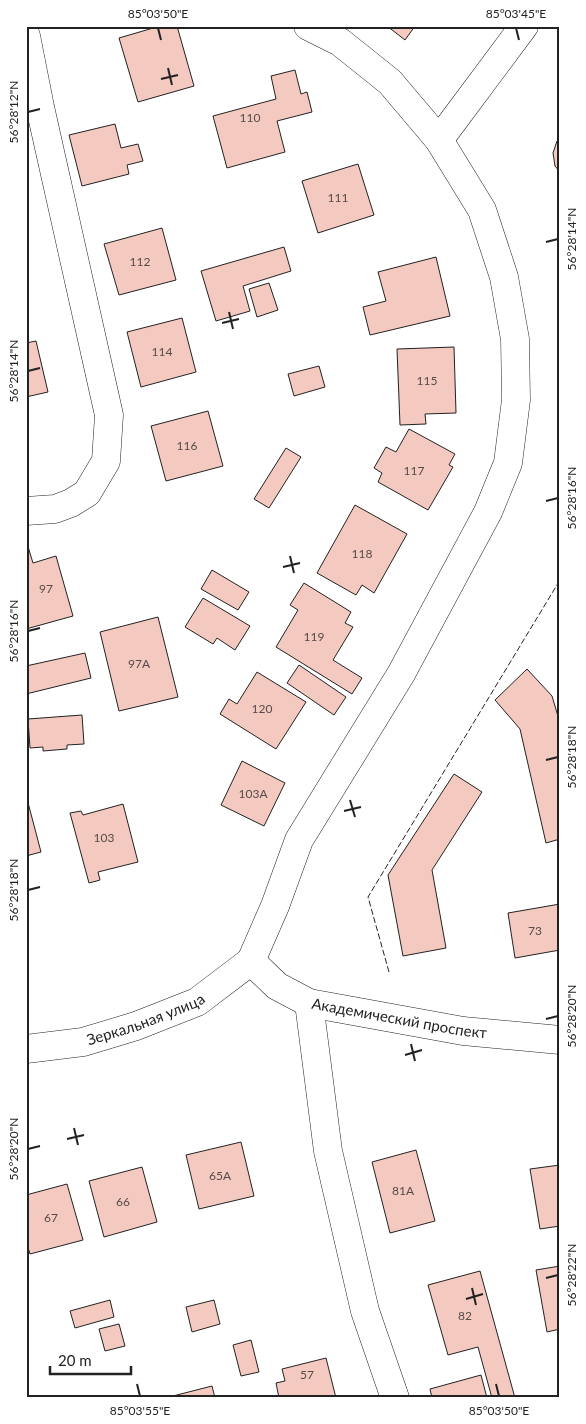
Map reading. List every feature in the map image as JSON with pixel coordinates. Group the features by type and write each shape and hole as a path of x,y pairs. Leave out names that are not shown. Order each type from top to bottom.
{"street":[{"path":"251,961 275,906 299,840 401,674 488,512 508,463 516,400 515,339 504,277 482,210 438,140 390,82 340,42 308,26"},
{"path":"438,140 524,26"},
{"path":"26,36 33,109 109,415 106,461 87,493 54,510 26,510"},
{"name":"Академический проспект","path":"251,961 277,986 309,1004 463,1031 560,1040"},
{"name":"Зеркальная улица","path":"26,1049 83,1042 136,1026 197,1002 251,961"},
{"path":"309,1004 328,1151 365,1311 395,1398"}],"building":[{"path":"160,26 177,26 194,86 138,102 119,38"},
{"path":"387,26 415,26 405,40"},
{"path":"295,70 301,94 307,92 312,112 277,121 285,152 227,168 213,116 276,99 271,76"},
{"path":"115,124 121,148 138,144 143,161 127,165 129,174 82,186 69,135"},
{"path":"560,140 560,172 555,166 553,153 557,141"},
{"path":"358,164 374,215 318,233 302,181"},
{"path":"162,228 176,280 119,295 104,244"},
{"path":"284,247 291,271 243,286 250,311 216,321 201,271"},
{"path":"436,257 450,316 370,335 363,307 386,301 378,272"},
{"path":"269,283 278,310 257,317 249,289"},
{"path":"182,318 196,372 141,387 127,332"},
{"path":"36,341 48,392 26,397 26,343"},
{"path":"454,347 456,413 425,414 426,424 400,425 397,349"},
{"path":"319,366 325,387 294,396 288,374"},
{"path":"208,411 223,466 166,481 151,426"},
{"path":"409,429 455,454 449,465 453,467 428,510 378,482 382,473 374,468 386,447 396,452"},
{"path":"286,448 301,457 269,508 254,499"},
{"path":"355,505 407,534 374,593 362,585 356,595 317,573"},
{"path":"26,540 33,563 56,556 73,616 26,629"},
{"path":"212,570 249,592 238,610 201,589"},
{"path":"304,583 351,612 345,623 353,627 333,660 362,678 352,694 276,647 298,610 290,605"},
{"path":"203,598 250,626 235,650 217,638 213,644 185,627"},
{"path":"158,617 178,697 119,711 100,632"},
{"path":"85,653 91,678 26,694 26,666"},
{"path":"299,665 346,697 334,715 287,683"},
{"path":"527,669 552,696 560,723 560,839 546,843 520,729 495,700"},
{"path":"257,672 306,702 276,749 220,714 229,699 237,704"},
{"path":"82,715 84,744 67,745 67,749 43,751 43,747 30,748 28,719"},
{"path":"242,761 285,783 264,826 221,805"},
{"path":"454,774 482,792 432,870 446,948 403,956 388,875"},
{"path":"26,795 41,852 26,856"},
{"path":"123,804 138,862 98,872 100,880 89,883 70,813 81,811 83,815"},
{"path":"560,904 560,950 515,958 508,913"},
{"path":"241,1142 254,1196 199,1209 186,1155"},
{"path":"416,1150 435,1221 390,1233 372,1162"},
{"path":"560,1165 560,1226 540,1229 530,1169"},
{"path":"142,1167 157,1222 104,1237 89,1181"},
{"path":"67,1184 83,1240 30,1254 26,1241 26,1195"},
{"path":"560,1266 560,1329 547,1332 536,1270"},
{"path":"480,1271 515,1398 492,1398 478,1347 448,1355 428,1285"},
{"path":"110,1300 114,1317 75,1328 70,1311"},
{"path":"214,1300 220,1324 192,1332 186,1307"},
{"path":"119,1324 125,1346 105,1351 99,1329"},
{"path":"251,1340 259,1372 241,1376 233,1345"},
{"path":"326,1358 336,1398 279,1398 276,1383 285,1381 282,1369"},
{"path":"481,1375 487,1398 432,1398 430,1389"},
{"path":"212,1386 215,1398 169,1397"}],"fence":[{"path":"389,972 368,897 560,580"}]}
